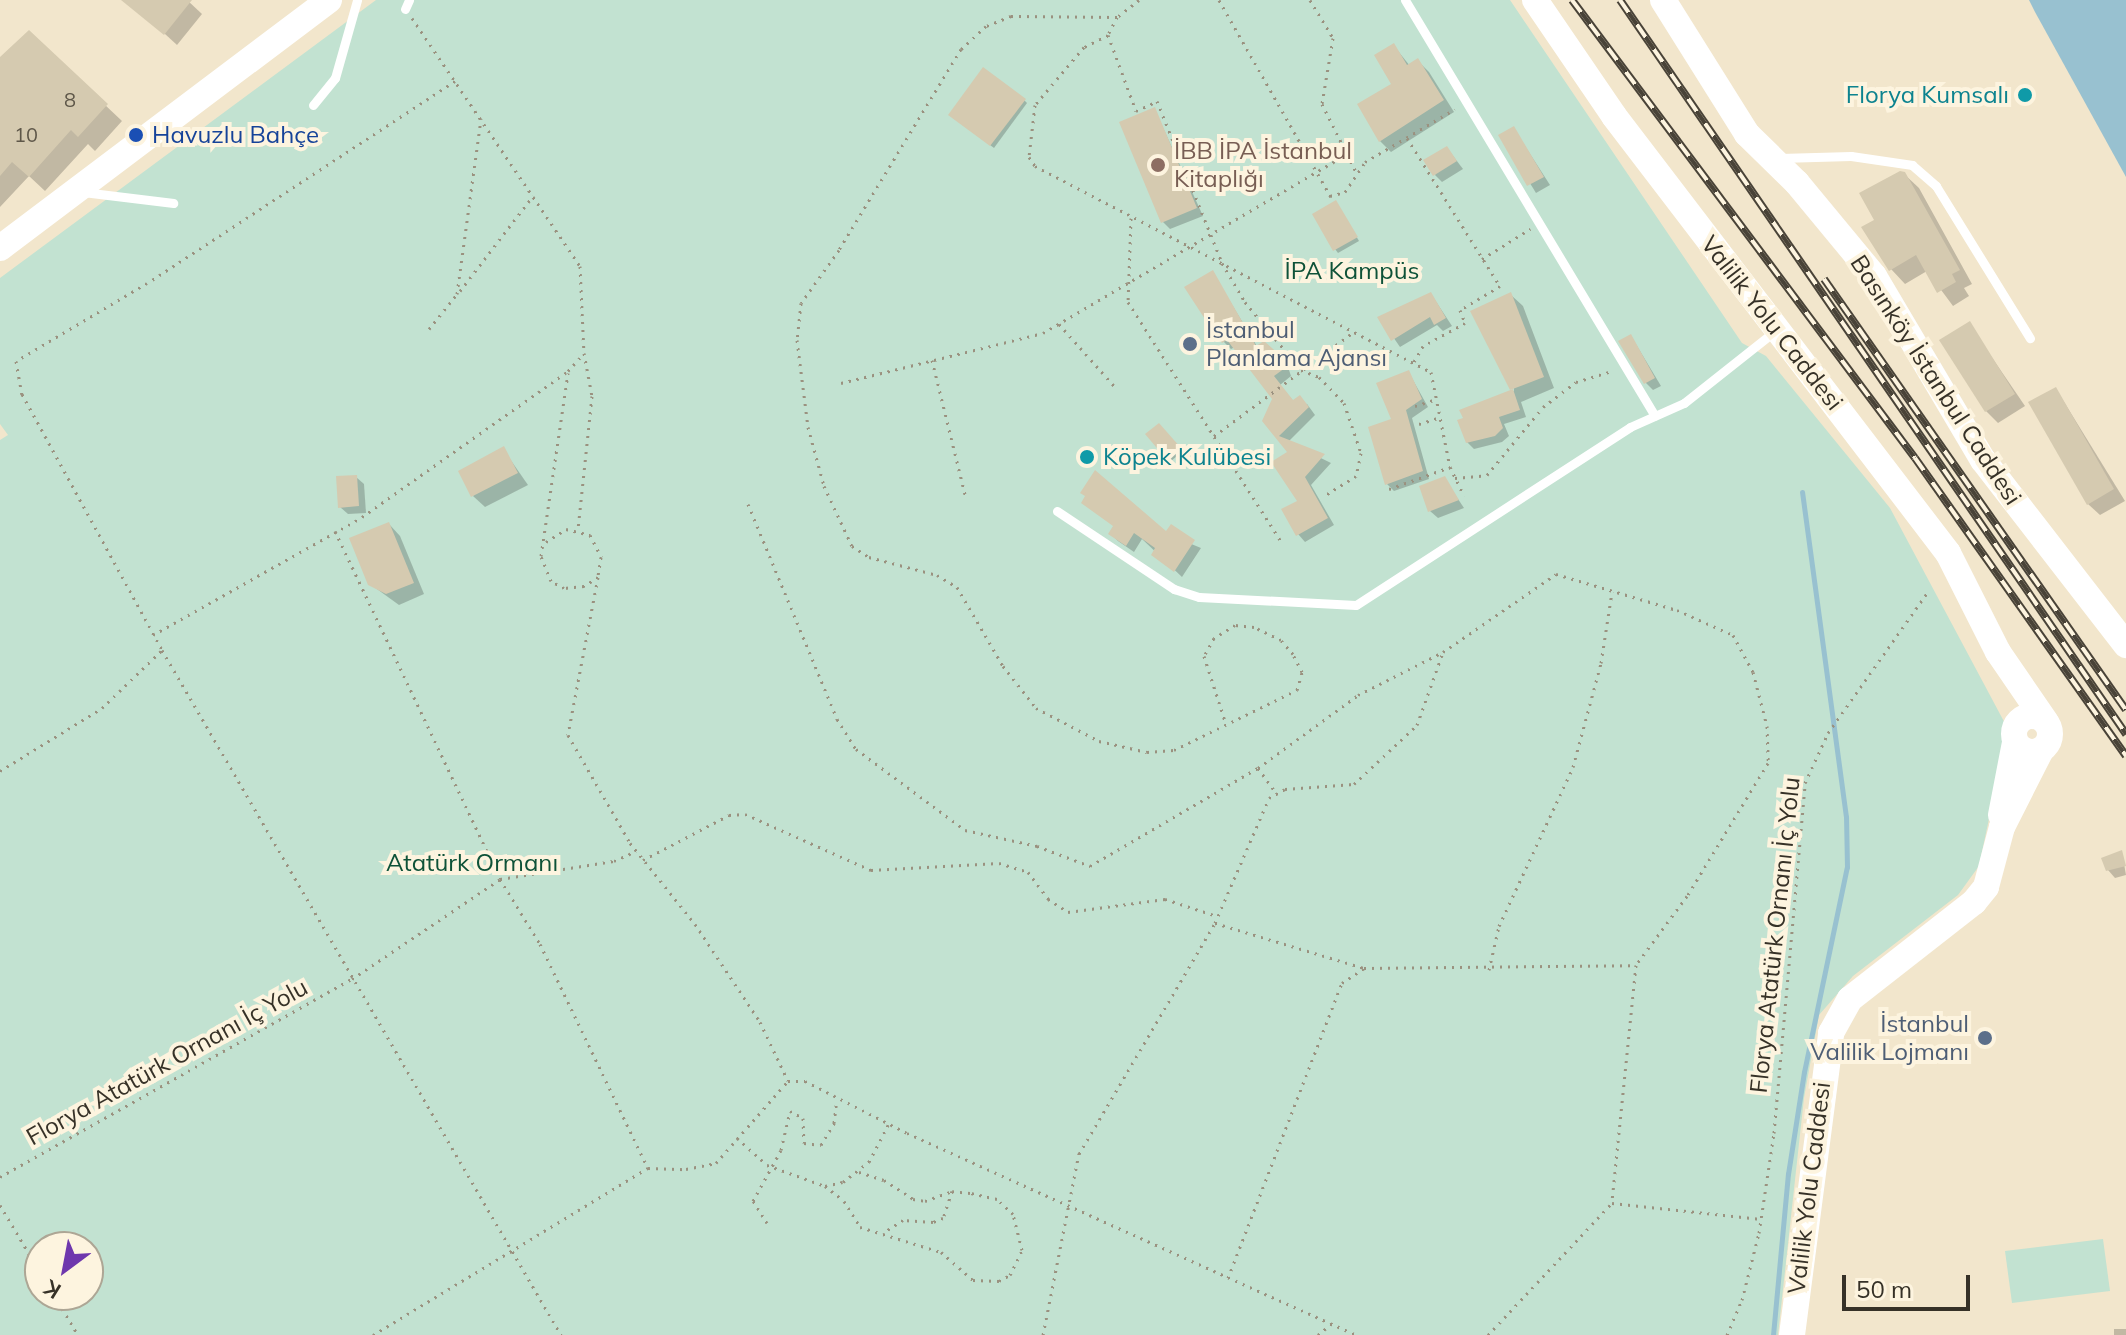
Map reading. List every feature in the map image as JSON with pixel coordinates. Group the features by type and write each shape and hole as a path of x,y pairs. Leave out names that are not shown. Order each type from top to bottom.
{"main road":[{"name":"Valilik Yolu Caddesi","path":"1535,0 1614,116 1775,331 1948,553 1998,652"},
{"name":"Basınköy İstanbul Caddesi","path":"1663,0 1713,85 1772,159 1874,276 1983,460 2126,645"},
{"path":"0,248 321,2"},
{"path":"1998,652 2046,722 2050,736 2002,827"},
{"path":"1998,652 2023,751 2041,750"},
{"path":"2002,827 2016,733 2030,715 2046,722"},
{"name":"Valilik Yolu Caddesi","path":"1792,1335 1831,1033 1850,999 1974,902 1986,887 2002,827"}],"lane":[{"path":"313,105 335,78 357,0"},
{"path":"1405,0 1655,416"},
{"path":"1772,159 1851,156 1912,165 1936,186 2030,338"},
{"path":"76,191 173,203"},
{"path":"1057,511 1174,589 1199,597 1356,605 1630,427 1699,394 1775,331"}],"path":[{"path":"1128,0 1129,6"},
{"path":"1139,0 1117,17 1108,35 1084,47 1035,105 1029,157 1035,166 1431,372 1450,467 1464,496"},
{"path":"1219,0 1333,201"},
{"path":"1310,0 1333,38 1322,104 1356,172"},
{"path":"407,4 580,266 584,353 592,396 578,530"},
{"path":"1117,17 1011,16 986,26 961,49 839,250 801,303 797,340 808,427 824,486 852,546 869,557 937,575 957,587 1003,666 1036,708 1099,741 1147,752 1182,747 1225,721 1274,704 1300,684 1302,672 1281,640 1254,627 1235,625 1214,638 1204,656 1225,721"},
{"path":"1108,35 1136,113 1157,101 1222,263 1245,302 1301,370 1319,377 1344,403 1361,453 1356,476 1324,496"},
{"path":"455,81 147,283 16,361 22,394 153,635 509,1252 561,1335"},
{"path":"1330,196 1345,192 1356,172 1467,103"},
{"path":"457,294 481,119"},
{"path":"1407,138 1500,286 1460,310 1465,323 1423,346 1413,363"},
{"path":"841,383 1043,333 1347,154"},
{"path":"429,329 533,196"},
{"path":"1131,216 1128,302 1281,541"},
{"path":"1482,259 1539,224"},
{"path":"1059,324 1116,388"},
{"path":"1214,436 1353,331"},
{"path":"153,635 335,531 568,371 584,353"},
{"path":"932,360 966,498"},
{"path":"1455,478 1487,475 1563,391 1624,365"},
{"path":"568,371 546,542 541,556 551,581 574,589 598,577"},
{"path":"1415,406 1436,399"},
{"path":"1419,424 1440,417"},
{"path":"1389,489 1450,467"},
{"name":"Florya Atatürk Ornanı İç Yolu","path":"748,504 837,719 856,749 965,830 1037,846 1090,866 1258,768 1358,695 1443,652 1556,574 1677,610 1733,635 1753,672 1767,726 1768,763 1687,896 1636,965"},
{"path":"546,542 554,533 578,530 598,545 598,577 568,735 636,851 695,924 760,1022 788,1081"},
{"path":"335,531 500,879 540,944 648,1168"},
{"path":"1489,970 1499,926 1573,767 1598,676 1612,592"},
{"name":"Florya Atatürk Ornanı İç Yolu","path":"1727,1335 1742,1300 1761,1219 1774,1133 1805,783 1828,733 1927,593"},
{"path":"0,771 102,708 162,650"},
{"path":"1043,1335 1066,1205 1079,1154 1215,923 1264,807 1276,793 1354,784 1417,725 1443,652"},
{"path":"1258,768 1276,793"},
{"path":"643,860 729,815 745,814 871,870 999,863 1028,872 1048,899 1068,912 1165,899 1218,916"},
{"name":"Florya Atatürk Ornanı İç Yolu","path":"0,1177 352,979 500,879 614,861 636,851"},
{"path":"1215,923 1364,968 1489,970 1636,965 1612,1203 1488,1335"},
{"path":"1228,1278 1342,983 1364,968"},
{"path":"373,1335 648,1168 686,1169 716,1163 788,1081 805,1081 888,1124 1356,1335"},
{"path":"767,1223 753,1201 781,1150 790,1111 803,1118 804,1143 821,1145 834,1123 837,1098"},
{"path":"825,1186 859,1171 877,1150 888,1124"},
{"path":"737,1138 771,1167 825,1186 844,1201 860,1227 941,1252 973,1280 999,1281 1010,1275 1022,1250 1013,1214 997,1199 952,1191 925,1201 913,1199 884,1180 859,1171"},
{"path":"883,1233 903,1220 926,1224 943,1218 952,1191"},
{"path":"1612,1203 1761,1219"},
{"path":"0,1205 24,1245"},
{"path":"64,1311 78,1335"},
{"path":"1318,1335 1331,1324"}],"green space":[{"name":"Atatürk Ormanı","path":"376,0 1510,0 1742,343 1766,356 1890,508 2008,729 1979,866 1958,895 1853,976 1819,1015 1804,1098 1778,1335 0,1335 0,440 8,435 0,424 0,278"},
{"path":"2103,1239 2110,1291 2012,1303 2005,1251"}],"water":[{"path":"2029,0 2126,0 2126,177 2035,12"}],"building":[{"path":"121,0 192,0 164,35"},
{"path":"29,30 108,104 78,137 71,130 29,177 12,162 0,176 0,57"},
{"path":"1394,43 1407,65 1418,58 1444,100 1379,142 1357,104 1391,84 1374,55"},
{"path":"983,67 1026,99 990,146 948,115"},
{"name":"İBB İPA İstanbul Kitaplığı","path":"1155,107 1197,208 1161,223 1119,122"},
{"path":"1514,126 1544,177 1527,186 1498,135"},
{"path":"1447,146 1457,161 1433,176 1423,160"},
{"path":"1900,171 1905,172 1960,270 1952,274 1956,282 1937,293 1916,255 1889,271 1861,227 1874,220 1859,193"},
{"path":"1336,200 1358,237 1333,251 1312,214"},
{"path":"1213,270 1256,346 1264,341 1282,357 1285,368 1274,376 1293,400 1300,395 1309,407 1279,436 1325,454 1305,477 1328,518 1296,536 1281,509 1297,501 1271,462 1287,452 1262,421 1272,399 1227,340 1222,343 1216,336 1184,287"},
{"path":"1431,292 1446,318 1434,325 1430,317 1391,341 1377,317"},
{"path":"1511,292 1544,377 1510,390 1470,311"},
{"path":"1970,321 2015,394 1985,412 1939,340"},
{"path":"1631,334 1655,378 1644,384 1618,341"},
{"path":"1409,370 1422,399 1406,410 1423,471 1385,485 1368,427 1391,419 1376,383"},
{"path":"2056,387 2114,489 2087,505 2028,402"},
{"path":"1513,389 1520,410 1499,417 1503,428 1495,436 1466,443 1457,420 1463,418 1459,410"},
{"path":"1159,423 1181,448 1167,460 1145,434"},
{"path":"504,446 518,473 471,497 458,471"},
{"path":"1095,470 1166,531 1171,524 1195,540 1174,572 1151,555 1155,548 1134,533 1126,546 1108,534 1113,526 1081,503 1085,496 1080,493"},
{"path":"357,475 359,506 338,508 336,476"},
{"path":"1445,476 1459,500 1428,512 1419,486"},
{"path":"389,522 414,583 386,594 368,585 349,538"},
{"path":"2122,850 2126,866 2106,871 2101,858"}],"waterway":[{"path":"1773,1335 1788,1174 1804,1072 1847,867 1846,817 1802,492"}],"railway":[{"path":"1572,0 1915,458 2126,756"},
{"path":"1620,0 2126,734"},
{"path":"1824,279 2126,710"}],"place":[{"name":"Florya Kumsalı","path":"2025,95"},
{"name":"Havuzlu Bahçe","path":"136,135"},
{"name":"İBB İPA İstanbul Kitaplığı","path":"1158,165"},
{"name":"İstanbul Planlama Ajansı","path":"1190,344"},
{"name":"Köpek Kulübesi","path":"1087,457"},
{"name":"İstanbul Valilik Lojmanı","path":"1985,1038"}],"park label":[{"name":"İPA Kampüs","path":"1352,271"}]}
